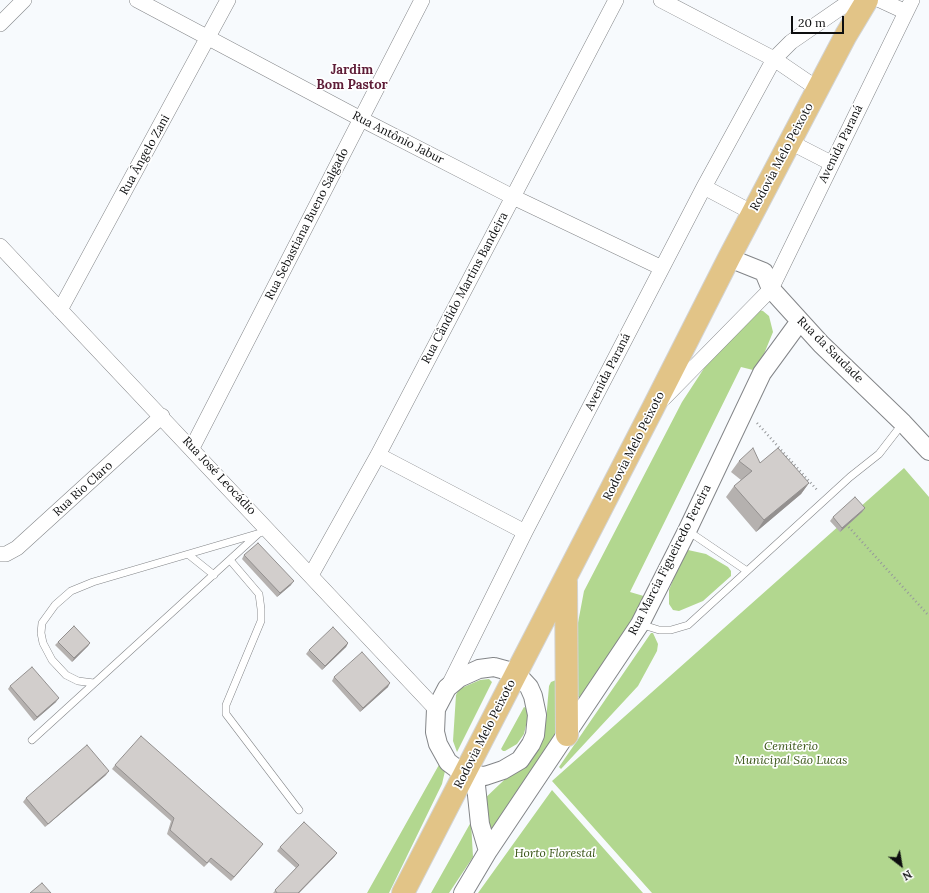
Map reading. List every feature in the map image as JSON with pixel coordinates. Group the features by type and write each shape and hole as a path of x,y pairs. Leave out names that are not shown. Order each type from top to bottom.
{"main road":[{"name":"Rodovia Melo Peixoto","path":"403,893 469,775 516,673 729,258 818,89 867,0"},
{"path":"566,578 567,735"}],"street":[{"path":"0,24 24,0"},
{"name":"Rua Antônio Jabur","path":"137,0 361,119 513,197 662,268"},
{"name":"Rua Ângelo Zani","path":"60,310 228,0"},
{"name":"Rua Sebastiana Bueno Salgado","path":"192,448 422,0"},
{"name":"Rua Cândido Martins Bandeira","path":"311,575 378,455 616,0"},
{"path":"661,0 774,59 818,89"},
{"name":"Avenida Paraná","path":"447,688 525,532 704,187 774,59 797,38 846,4 858,0"},
{"path":"880,0 909,6"},
{"name":"Avenida Paraná","path":"653,408 771,289 831,163 909,6"},
{"path":"790,142 831,163"},
{"path":"704,187 753,213"},
{"name":"Rua José Leocádio","path":"0,246 162,416 436,709"},
{"name":"Rua da Saudade","path":"729,258 764,272 771,289 821,344 903,423 929,451"},
{"name":"Rua Marcia Figueiredo Fereira","path":"463,893 488,851 640,624 687,531 762,373 800,321"},
{"name":"Rua Rio Claro","path":"0,554 6,554 17,548 162,416"},
{"path":"903,423 929,432"},
{"path":"378,455 525,532"},
{"path":"502,668 516,673 529,688 535,701 537,715 535,735 526,752 512,766 494,774 469,775 448,762 438,744 435,732 436,709 447,688 458,678 479,669 502,668"},
{"path":"469,775 480,824 488,851"}],"lane":[{"path":"640,624 659,630 671,630 688,625 825,500 879,454 903,423"},
{"path":"687,531 747,571"},
{"path":"32,740 260,533 93,582 71,591 47,614 42,623 41,633 43,643 58,668 72,678 86,683 94,683"},
{"path":"189,555 214,575"},
{"path":"230,560 259,594 261,609 260,621 226,705 226,714 299,810"}],"path":[{"path":"745,410 825,500"},
{"path":"844,522 929,616"}],"green space":[{"path":"756,309 763,311 769,316 773,332 757,371 741,367 630,592 647,597 583,697 578,697 576,694 577,628 584,591 682,402 716,350"},
{"name":"Cemitério Municipal São Lucas","path":"904,468 929,497 929,893 652,893 552,781"},
{"path":"688,550 706,554 728,567 731,571 731,576 703,601 679,611 673,610 669,604 669,590 679,565"},
{"path":"651,633 653,633 658,644 657,651 638,686 561,769 559,767"},
{"path":"489,679 492,682 457,752 453,741 456,695 459,689 480,680"},
{"path":"556,680 558,683 561,725 491,833 481,802 521,764 540,738 546,721 549,686 551,682"},
{"path":"524,707 526,708 528,717 524,734 517,744 503,751 501,749"},
{"path":"440,763 444,766 445,771 442,784 389,893 367,893"},
{"name":"Horto Florestal","path":"552,790 643,893 478,893"},
{"path":"471,822 473,857 449,893 431,893"}],"building":[{"path":"753,448 760,463 778,448 809,483 764,520 734,486 752,471 739,461"},
{"path":"855,497 865,508 842,528 833,517"},
{"path":"258,543 294,581 280,593 244,555"},
{"path":"74,626 90,643 74,658 58,642"},
{"path":"333,627 348,643 325,666 309,650"},
{"path":"362,652 390,683 363,708 334,677"},
{"path":"32,667 59,698 37,717 10,686"},
{"path":"141,736 263,844 234,877 211,858 207,863 170,830 174,818 115,765"},
{"path":"87,745 109,771 48,824 26,798"},
{"path":"304,822 337,853 298,893 277,893 275,890 299,865 280,847"},
{"path":"42,883 51,893 30,893"}],"district":[{"name":"Jardim Bom Pastor","path":"352,78"}]}
